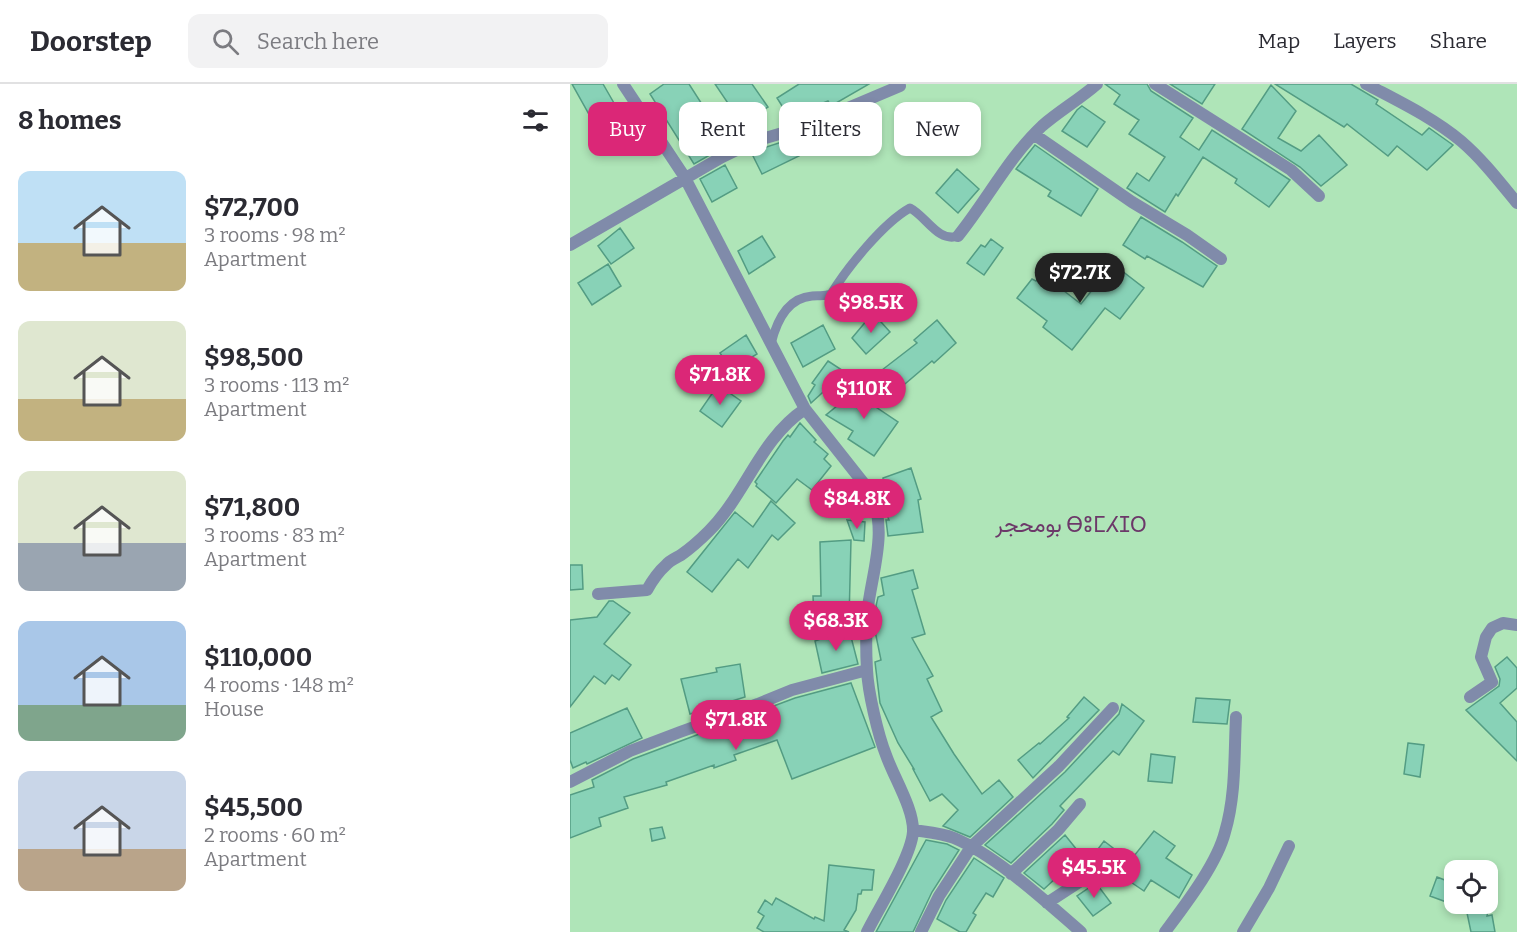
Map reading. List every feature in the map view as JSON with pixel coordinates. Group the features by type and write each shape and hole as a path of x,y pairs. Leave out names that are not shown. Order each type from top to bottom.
{"street":[{"path":"623,84 686,180 805,409 869,490 877,505 879,538 867,616 867,670 885,753 912,816 913,830 904,860 867,932"},
{"path":"771,344 782,315 795,300 831,294 867,248 899,214 910,208 918,212 943,236 951,239 958,236 1020,150 1042,127 1097,84"},
{"path":"1155,84 1291,170 1319,196"},
{"path":"1366,84 1418,111 1461,141 1489,168 1517,202"},
{"path":"570,245 755,141 803,127 900,86"},
{"path":"1035,135 1132,202 1187,235 1221,259"},
{"path":"598,594 647,590 667,563 682,555 725,513 771,441 791,418 805,409"},
{"path":"1470,697 1492,682 1481,657 1485,637 1492,628 1503,623 1517,625"},
{"path":"570,782 630,751 680,732 792,690 867,670"},
{"path":"921,932 944,888 971,847 1059,766 1113,708"},
{"path":"1165,932 1213,861 1225,835 1232,802 1236,717"},
{"path":"1011,874 1058,830 1080,804"},
{"path":"913,830 953,837 971,847 1011,874 1081,932"},
{"path":"1243,932 1269,888 1289,846"},
{"path":"1047,903 1093,873"}],"building":[{"path":"572,84 603,84 613,102 588,102 588,113"},
{"path":"664,84 689,84 701,102 679,102 679,140 667,121 667,102 655,102 650,94"},
{"path":"715,84 752,84 765,102 727,102"},
{"path":"799,84 869,84 838,102 780,102 777,98"},
{"path":"1105,84 1147,84 1151,91 1193,118 1180,137 1199,150 1212,130 1290,180 1269,207 1235,183 1237,179 1203,157 1165,212 1127,188 1137,173 1149,181 1165,157 1129,134 1139,120 1114,104 1120,95"},
{"path":"1170,84 1215,84 1202,104"},
{"path":"1275,84 1351,84 1378,100 1376,104 1422,135 1429,128 1453,145 1427,170 1397,146 1388,156 1347,124 1344,127"},
{"path":"1271,85 1296,111 1278,138 1301,151 1319,135 1347,165 1321,186 1300,167 1242,129"},
{"path":"1082,106 1105,122 1087,147 1062,131"},
{"path":"779,143 779,156 799,156 762,174 753,156 767,156 767,147"},
{"path":"1035,145 1098,189 1081,216 1048,196 1051,191 1016,169"},
{"path":"689,156 708,156 694,164"},
{"path":"725,165 737,188 712,202 700,179"},
{"path":"957,169 979,189 958,213 936,193"},
{"path":"1141,217 1217,266 1203,287 1147,256 1145,259 1123,245"},
{"path":"620,228 634,248 611,264 598,246"},
{"path":"762,236 775,257 749,274 738,251"},
{"path":"991,239 1003,248 984,275 967,263 981,245 985,247"},
{"path":"608,264 621,286 592,305 578,283"},
{"path":"1113,264 1144,288 1120,319 1105,308 1072,350 1043,327 1047,321 1017,298 1032,279 1036,281 1042,274 1081,304"},
{"path":"873,313 890,332 866,354 852,338"},
{"path":"937,320 956,343 899,389 882,370 917,343 914,340"},
{"path":"823,325 835,349 803,367 791,343"},
{"path":"746,335 757,354 731,370 720,353"},
{"path":"828,361 845,372 811,403 808,396 815,385 812,383"},
{"path":"864,384 874,391 867,401 898,422 874,456 848,439 853,431 826,415"},
{"path":"718,385 741,401 722,427 700,411"},
{"path":"800,423 816,440 814,442 828,454 824,459 831,466 812,490 797,479 776,503 756,486 755,482 783,441 788,435 790,437"},
{"path":"911,468 921,499 918,500 923,532 888,536 886,520 889,520 885,510 883,478"},
{"path":"771,501 795,523 778,540 772,535 748,568 738,559 712,592 687,572 735,512 753,527"},
{"path":"847,520 865,522 864,541 854,540"},
{"path":"851,540 849,620 814,619 813,596 821,596 820,542"},
{"path":"570,565 582,565 583,589 570,590"},
{"path":"913,570 918,588 912,590 925,634 912,638 933,676 927,679 942,711 931,717 982,794 999,780 1013,797 970,837 943,826 958,810 942,794 930,801 898,743 880,703 875,662 881,660 875,624 878,623 877,619 881,618 876,606 878,597 884,595 881,578"},
{"path":"609,601 613,601 630,613 604,644 631,665 619,680 612,675 605,684 594,676 570,707 570,620 597,617"},
{"path":"849,629 858,664 822,673 815,641"},
{"path":"1507,657 1517,668 1517,688 1500,703 1517,722 1517,761 1466,710 1499,686 1500,679 1495,667"},
{"path":"740,664 745,697 690,714 681,679 717,672 716,668"},
{"path":"851,683 875,747 792,779 777,740 734,755 736,760 714,768 714,765 666,782 667,785 624,797 628,808 599,818 601,826 570,838 570,795 594,787 592,780 633,759 795,698"},
{"path":"1084,697 1099,710 1033,778 1018,760 1069,718 1067,717"},
{"path":"1196,698 1230,700 1227,724 1193,722"},
{"path":"1122,704 1144,721 1119,755 1113,751 1060,806 1064,810 1052,824 1011,863 985,845 1065,772 1119,714"},
{"path":"627,708 642,738 587,764 586,762 573,768 570,760 570,733"},
{"path":"1408,743 1424,745 1420,777 1404,774"},
{"path":"1151,754 1175,757 1172,783 1148,781"},
{"path":"662,827 665,838 652,841 650,829"},
{"path":"1154,831 1175,846 1166,858 1192,875 1179,898 1151,880 1144,891 1110,868 1106,874 1089,861 1104,841 1130,861"},
{"path":"1065,835 1081,855 1044,889 1024,873"},
{"path":"926,840 947,844 959,850 932,892 913,932 876,932"},
{"path":"974,858 1004,878 993,897 986,893 973,913 976,915 966,932 960,932 937,919 946,900"},
{"path":"829,865 874,870 872,890 862,890 861,894 858,894 856,910 844,930 849,932 764,932 757,928 764,916 758,912 765,900 772,905 776,898 814,919 815,917 824,921"},
{"path":"1437,877 1444,880 1444,901 1430,896"},
{"path":"1096,883 1111,903 1093,916 1077,896"},
{"path":"1467,914 1492,915 1495,932 1471,932"}],"district":[{"name":"بومحجر ⴱⵓⵎⵃⵊⵔ","path":"1071,524"}]}
